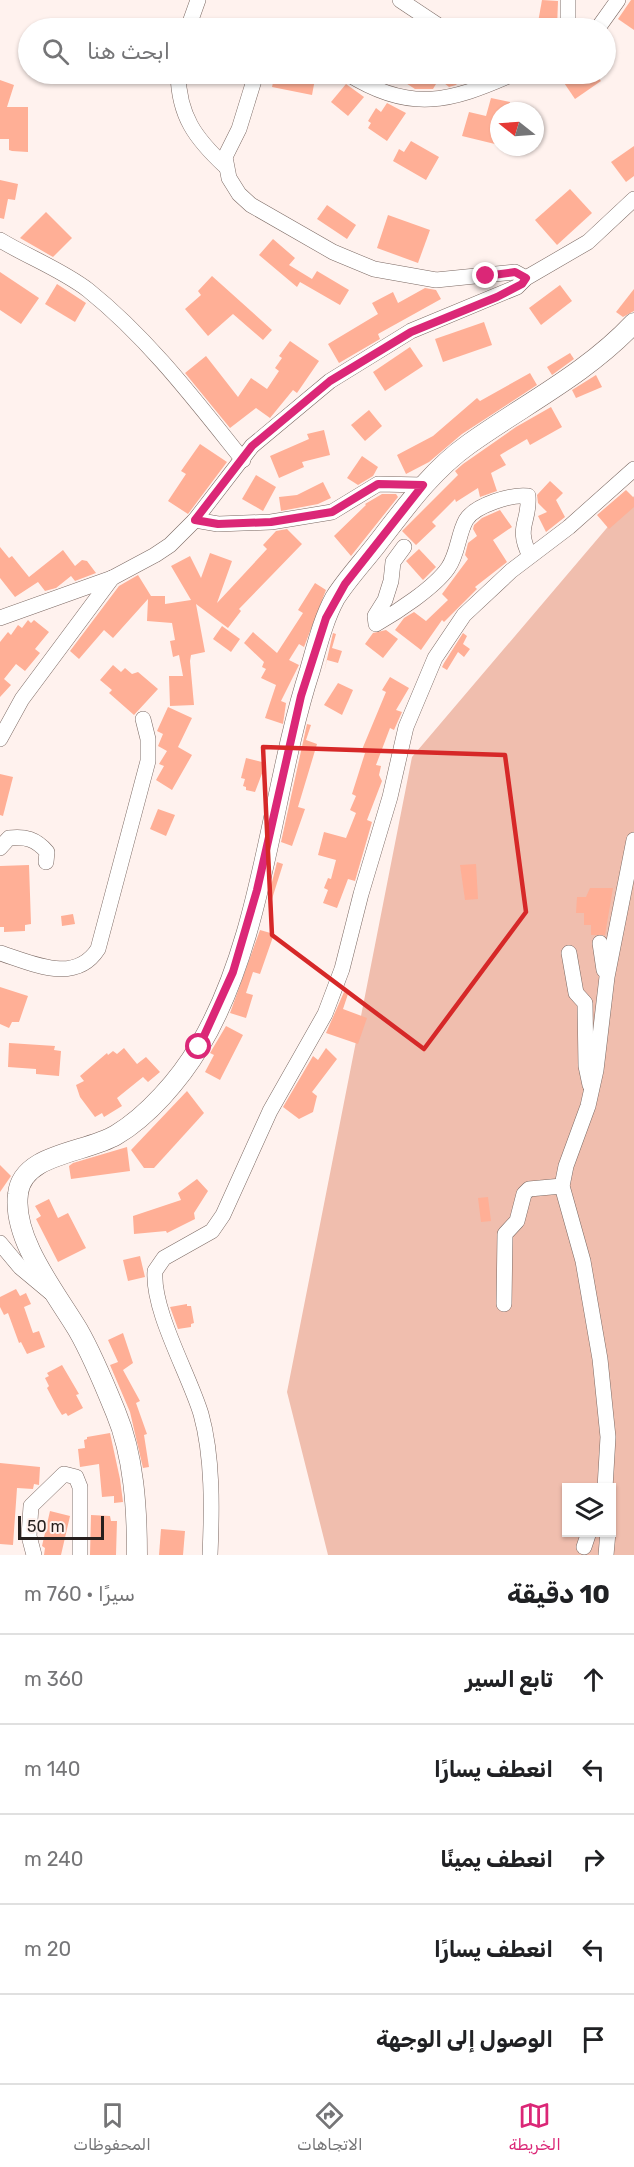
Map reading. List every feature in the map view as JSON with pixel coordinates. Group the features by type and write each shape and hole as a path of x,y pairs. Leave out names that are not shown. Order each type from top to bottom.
{"main road":[{"path":"138,1555 129,1450 118,1416 80,1333 57,1298 20,1224 17,1203 21,1178 28,1169 41,1162 116,1136 177,1078 199,1047 233,972 257,890 301,696 326,618 345,584 438,469 467,445 597,359 634,323"}],"street":[{"path":"192,18 198,0"},
{"path":"400,0 427,18"},
{"path":"568,0 568,18"},
{"path":"605,18 618,0"},
{"path":"180,84 183,106 194,134 225,166 239,194 251,205 305,238 358,264 420,279 455,279 515,272 526,278"},
{"path":"225,166 225,156 239,129 253,84"},
{"path":"370,84 401,98 435,101 489,84"},
{"path":"0,618 112,578 170,545 195,520 252,446 351,366 411,332 497,297 522,284 526,278 588,242 634,199"},
{"path":"0,240 86,289 113,312 168,368 243,460"},
{"path":"210,1555 210,1490 202,1416 165,1322 156,1288 155,1271 164,1258 212,1231 223,1215 270,1111 325,1014 342,969 361,894 390,797 406,727 435,658 464,615 634,469"},
{"path":"195,520 218,524 271,522 332,512 378,484 423,485"},
{"path":"404,546 393,562 385,600 375,616 376,624 428,588 449,567 466,519 492,503 514,494 528,496 529,510 522,525 522,540 530,556"},
{"path":"0,739 22,699 112,578"},
{"path":"0,631 23,609"},
{"path":"0,953 63,970 86,963 98,949 148,761 148,739 143,719"},
{"path":"0,848 9,838 23,836 40,844 47,852 46,862"},
{"path":"605,1483 608,1437 600,1359 583,1261 562,1186 566,1166 588,1106 600,1047 606,982 634,840"},
{"path":"600,943 606,982"},
{"path":"570,953 576,993 585,1003 586,1066 590,1085 588,1106"},
{"path":"504,1304 505,1234 517,1221 524,1194 529,1190 562,1186"},
{"path":"0,1243 20,1267 57,1298"},
{"path":"34,1555 29,1536 30,1506 64,1474 76,1477 80,1487 80,1555"},
{"path":"606,1555 608,1537"}],"highlighted area":[{"path":"263,747 505,755 526,912 424,1049 272,935"}],"shaded area":[{"path":"634,496 634,1555 328,1555 287,1392 412,757"}],"building":[{"path":"542,0 558,1 557,18 539,18"},
{"path":"631,0 634,0 634,30 618,19"},
{"path":"0,80 14,85 7,107 28,107 28,152 9,150 9,139 0,139"},
{"path":"273,84 314,84 312,95 272,87"},
{"path":"346,84 364,97 348,116 331,102"},
{"path":"407,84 436,84 433,89 415,89"},
{"path":"565,84 597,84 575,99"},
{"path":"491,98 510,102 490,102 490,143 462,136 469,112 486,116"},
{"path":"387,103 406,113 387,141 368,128 371,123 368,121 376,108 381,112"},
{"path":"411,141 439,157 426,180 393,161 399,149 404,152"},
{"path":"634,146 634,176 626,182 611,162"},
{"path":"0,180 18,184 15,200 8,199 4,219 0,218"},
{"path":"570,189 592,213 557,245 535,220"},
{"path":"327,205 356,225 347,239 317,219"},
{"path":"46,212 72,238 53,257 20,238"},
{"path":"388,215 430,230 418,263 377,248"},
{"path":"273,239 295,258 289,265 312,279 317,271 349,290 340,305 300,282 297,287 259,255"},
{"path":"0,272 39,298 21,324 0,310"},
{"path":"212,276 272,330 263,340 233,314 208,336 185,309 201,295 198,291"},
{"path":"57,284 86,303 75,322 45,304"},
{"path":"560,285 572,301 541,325 529,308"},
{"path":"425,288 436,290 441,299 378,334 380,339 339,363 328,344 378,314 372,303 393,292 398,303"},
{"path":"634,289 634,311 623,317 616,312"},
{"path":"484,322 492,345 443,362 435,339"},
{"path":"290,341 319,361 297,393 293,390 270,418 256,408 230,428 185,373 206,356 238,397 251,378 267,389 279,371 275,368 282,358 279,356"},
{"path":"410,347 423,366 385,391 373,372"},
{"path":"570,353 574,359 552,375 547,367"},
{"path":"530,373 537,385 462,434 429,462 406,474 397,455 433,436 477,398 480,401"},
{"path":"596,375 602,387 576,398 572,390"},
{"path":"551,407 562,427 530,445 527,439 500,455 506,465 491,473 497,491 480,497 478,488 456,502 455,499 432,522 436,526 416,545 402,531 458,475 455,471 463,464 516,427"},
{"path":"369,410 382,426 365,441 351,425"},
{"path":"324,430 330,455 302,462 304,467 279,478 270,456 309,439 307,434"},
{"path":"200,444 227,462 188,514 168,501 186,474 181,471"},
{"path":"362,456 378,467 373,476 358,485 347,478"},
{"path":"256,475 276,487 263,511 242,499"},
{"path":"550,481 563,493 556,500 565,517 546,532 538,516 547,512 538,503 537,495"},
{"path":"323,482 331,498 318,504 281,511 279,497 297,495"},
{"path":"626,490 634,498 634,507 609,529 597,515"},
{"path":"382,494 396,494 398,497 351,556 334,536 365,504"},
{"path":"500,510 512,527 493,540 507,562 475,587 477,589 444,622 442,620 421,650 395,630 404,618 414,612 426,621 448,600 442,594 468,559 465,555 468,543 477,536 473,529 474,525 482,518"},
{"path":"287,529 302,544 239,609 241,611 228,628 196,604 205,652 191,655 194,705 170,706 169,676 183,676 179,655 173,657 170,641 175,640 172,623 147,621 148,599 113,638 104,630 79,659 70,651 119,586 138,575 151,596 165,596 165,604 191,600 171,566 190,556 201,578 210,553 232,561 217,603 267,549 263,545 276,531"},
{"path":"0,547 9,558 12,556 29,577 63,550 75,566 82,560 87,561 96,573 75,581 71,576 56,588 45,591 38,582 15,597 0,578"},
{"path":"419,549 436,567 423,580 406,561"},
{"path":"315,583 326,590 304,647 299,644 289,660 299,665 281,701 286,703 283,724 265,718 276,685 261,678 266,669 262,667 264,662 244,643 253,632 277,653 303,613 298,610"},
{"path":"28,620 31,623 34,620 49,632 35,649 40,653 25,671 16,664 4,679 11,685 0,697 0,642 8,632 11,635 18,625 22,628"},
{"path":"222,626 240,639 231,652 213,639"},
{"path":"386,630 398,639 383,658 365,644 373,633"},
{"path":"333,633 336,634 332,648 342,651 338,663 327,660 324,672"},
{"path":"463,633 467,636 463,644 470,649 464,657 458,652 447,670 442,667"},
{"path":"113,665 121,672 125,668 132,674 138,672 158,689 134,715 109,693 112,690 100,680"},
{"path":"390,677 409,688 396,710 402,712 394,730 390,728 376,765 381,766 379,775 382,781 367,820 372,822 355,881 348,879 337,908 323,903 328,890 324,888 328,878 331,879 336,860 318,855 324,832 346,838 356,813 350,810 356,796 352,794 365,753 361,752 386,692 382,690"},
{"path":"338,683 353,690 342,715 324,705"},
{"path":"168,707 192,718 178,747 192,755 172,790 156,780 164,766 159,764 167,751 158,746 163,734 157,731"},
{"path":"307,724 311,725 306,740 317,744 298,807 305,809 292,846 281,842"},
{"path":"246,758 266,763 255,792 246,790 243,786 245,779 241,778"},
{"path":"0,774 13,777 3,816 0,815"},
{"path":"158,809 175,815 166,836 150,829"},
{"path":"277,862 283,864 272,899 268,898"},
{"path":"476,864 478,899 465,900 460,865"},
{"path":"29,865 31,924 25,925 25,931 4,932 4,927 0,927 0,866"},
{"path":"590,888 613,888 605,935 591,935 591,925 584,925 584,913 576,913 577,897 586,897"},
{"path":"73,914 75,924 62,926 61,916"},
{"path":"260,930 274,934 260,974 253,972 246,993 253,995 246,1018 230,1013"},
{"path":"0,987 28,996 19,1022 12,1022 9,1028 0,1024"},
{"path":"344,992 348,994 343,1009 367,1018 358,1044 326,1033"},
{"path":"226,1026 243,1035 220,1080 205,1072 214,1055 210,1053"},
{"path":"9,1043 55,1046 54,1050 61,1051 59,1076 36,1074 36,1069 8,1067"},
{"path":"124,1048 137,1064 146,1057 160,1072 148,1082 143,1077 117,1098 122,1106 104,1117 102,1113 95,1117 80,1097 76,1085 84,1081 80,1076 107,1053 108,1055 113,1051 117,1054"},
{"path":"326,1048 337,1059 312,1092 317,1096 313,1112 299,1119 283,1107 313,1056 318,1060"},
{"path":"187,1091 204,1113 154,1168 144,1168 131,1150"},
{"path":"127,1147 130,1171 71,1179 69,1166 73,1163"},
{"path":"0,1165 11,1176 0,1192"},
{"path":"197,1179 208,1191 194,1213 195,1219 167,1233 166,1231 134,1234 133,1216 181,1200 178,1193"},
{"path":"488,1197 491,1221 481,1222 478,1198"},
{"path":"49,1199 58,1218 68,1213 86,1248 58,1262 36,1219 41,1216 35,1206"},
{"path":"140,1256 145,1277 128,1281 123,1260"},
{"path":"16,1289 20,1296 26,1293 31,1304 24,1307 33,1333 39,1331 45,1347 27,1354 21,1342 19,1343 8,1313 4,1315 0,1307 0,1297"},
{"path":"187,1304 191,1306 194,1323 191,1327 178,1329 170,1307"},
{"path":"123,1333 133,1363 123,1370 140,1401 136,1403 147,1434 144,1435 149,1467 143,1468 130,1412 110,1365 118,1362 108,1340"},
{"path":"62,1365 79,1394 76,1395 83,1408 68,1416 66,1413 62,1415 57,1407 47,1388 49,1386 45,1378 49,1376 47,1373"},
{"path":"110,1433 123,1502 114,1503 114,1496 102,1497 99,1464 80,1467 78,1449 85,1448 84,1440 87,1437"},
{"path":"0,1463 40,1467 39,1485 34,1484 33,1489 17,1488 13,1545 0,1544"},
{"path":"50,1511 70,1516 61,1555 44,1555 45,1548 42,1546"},
{"path":"91,1515 110,1516 111,1521 117,1521 116,1555 90,1555"},
{"path":"161,1529 185,1531 183,1555 159,1555"}],"route":[{"path":"199,1047 233,972 257,890 286,751 326,618 345,584 423,485 378,484 332,512 271,522 218,524 195,520 252,446 330,381 351,366 411,332 497,297 522,284 526,278 521,273 515,272 486,276"}]}
